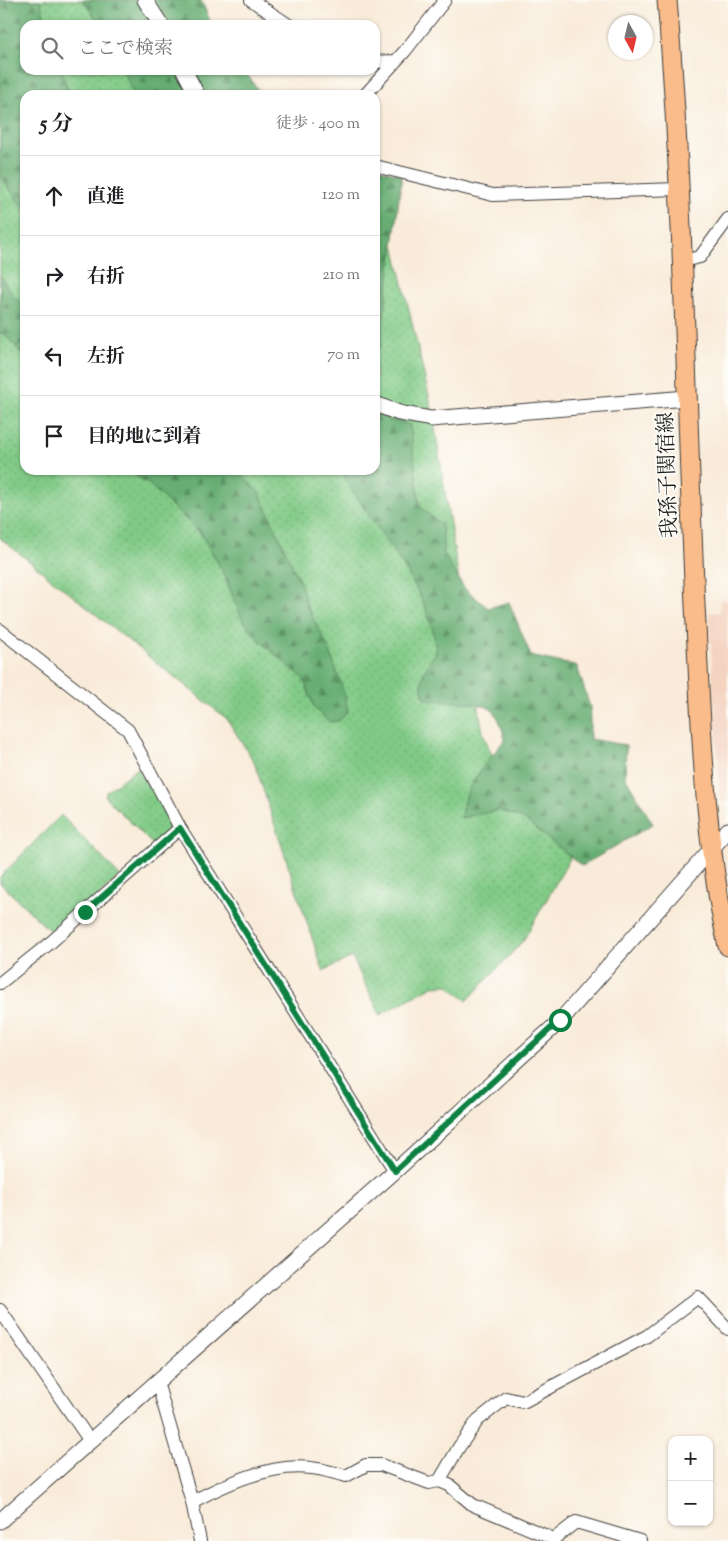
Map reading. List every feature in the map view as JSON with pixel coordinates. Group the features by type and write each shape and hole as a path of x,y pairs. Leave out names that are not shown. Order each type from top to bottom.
{"main road":[{"name":"我孫子関宿線","path":"667,0 683,261 696,624 711,849 718,900 728,946"}],"street":[{"path":"145,0 158,20"},
{"path":"251,0 281,20"},
{"path":"369,90 394,61 406,51 445,0"},
{"path":"380,62 394,61"},
{"path":"187,75 194,90"},
{"path":"380,167 493,195 679,189"},
{"path":"683,261 700,257 728,219"},
{"path":"380,406 399,413 430,419 687,398"},
{"path":"0,630 128,730 180,828 395,1171"},
{"path":"0,983 50,943 180,828"},
{"path":"0,1521 395,1171 560,1020 728,830"},
{"path":"439,1481 478,1420 506,1398 523,1402 647,1336 698,1298 728,1329"},
{"path":"0,1310 90,1441"},
{"path":"157,1382 192,1502 200,1541"},
{"path":"192,1502 240,1479 283,1469 310,1468 346,1476 366,1465 381,1465 429,1483 439,1481 449,1485 473,1505 554,1539 576,1522 640,1541"}],"shaded area":[{"path":"719,600 728,600 728,803 720,801 709,613 720,612"}],"green space":[{"path":"0,0 173,0 186,20 20,20 20,75 218,75 226,90 20,90 20,475 380,475 380,192 382,193 432,409 483,733 500,775 571,857 523,941 467,1001 448,985 433,986 380,1015 352,957 323,971 254,762 227,719 0,538"},
{"path":"0,0 40,0 46,20 20,20 20,75 63,75 68,90 20,90 20,204 0,175"},
{"path":"83,0 137,0 150,20 97,20"},
{"path":"157,0 201,0 210,20 168,20"},
{"path":"125,75 180,75 187,90 132,90"},
{"path":"197,75 248,75 258,90 204,90"},
{"path":"380,169 402,175 380,348"},
{"path":"0,275 14,297 20,301 20,352 4,333 0,333"},
{"path":"380,415 410,425 420,507 442,525 444,554 464,588 488,608 509,602 531,656 577,666 590,707 590,739 626,745 625,776 653,824 582,866 525,820 499,810 461,818 466,796 471,785 505,739 498,718 489,708 468,703 425,699 422,686 423,674 436,653 432,629 424,605 398,558 353,492 344,475 380,475"},
{"path":"135,475 242,475 260,494 301,585 307,606 329,649 345,696 348,711 339,721 329,722 315,709 303,678 260,641 242,619 222,570 201,534 150,485"},
{"path":"137,768 173,822 174,827 153,845 105,797 106,792"},
{"path":"61,815 120,876 54,935 0,883 0,877"}],"route":[{"path":"85,912 180,828 395,1171 560,1020"}]}
